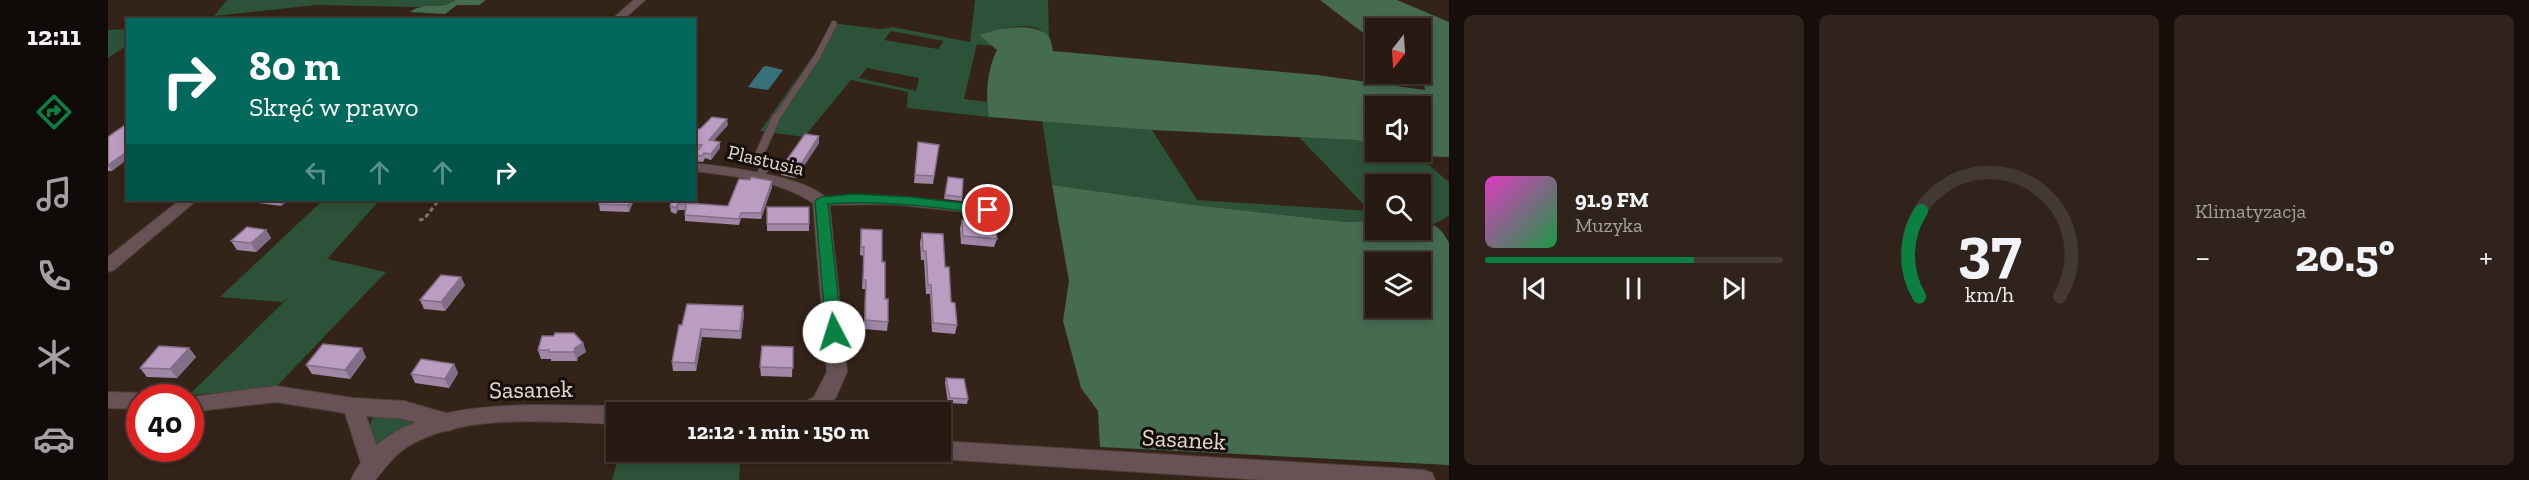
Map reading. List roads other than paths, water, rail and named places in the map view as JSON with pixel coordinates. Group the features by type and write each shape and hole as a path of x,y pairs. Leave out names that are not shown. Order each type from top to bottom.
{"street":[{"path":"618,18 640,0"},
{"name":"Plastusia","path":"696,167 759,178 813,194 821,201 837,372 827,396 821,402"},
{"path":"108,266 188,201"},
{"path":"204,402 276,394 353,406 404,410 448,422"},
{"path":"108,400 126,401"},
{"path":"353,406 365,448 367,473"},
{"name":"Sasanek","path":"448,422 501,413 606,415"},
{"path":"367,473 399,440 448,422"},
{"name":"Sasanek","path":"951,451 1424,480"}],"lane":[{"path":"759,178 767,163 760,153 766,132 822,52 834,24"},
{"path":"821,201 854,198 911,200 1006,212"}],"water":[{"path":"763,67 783,70 768,90 748,87"}]}
